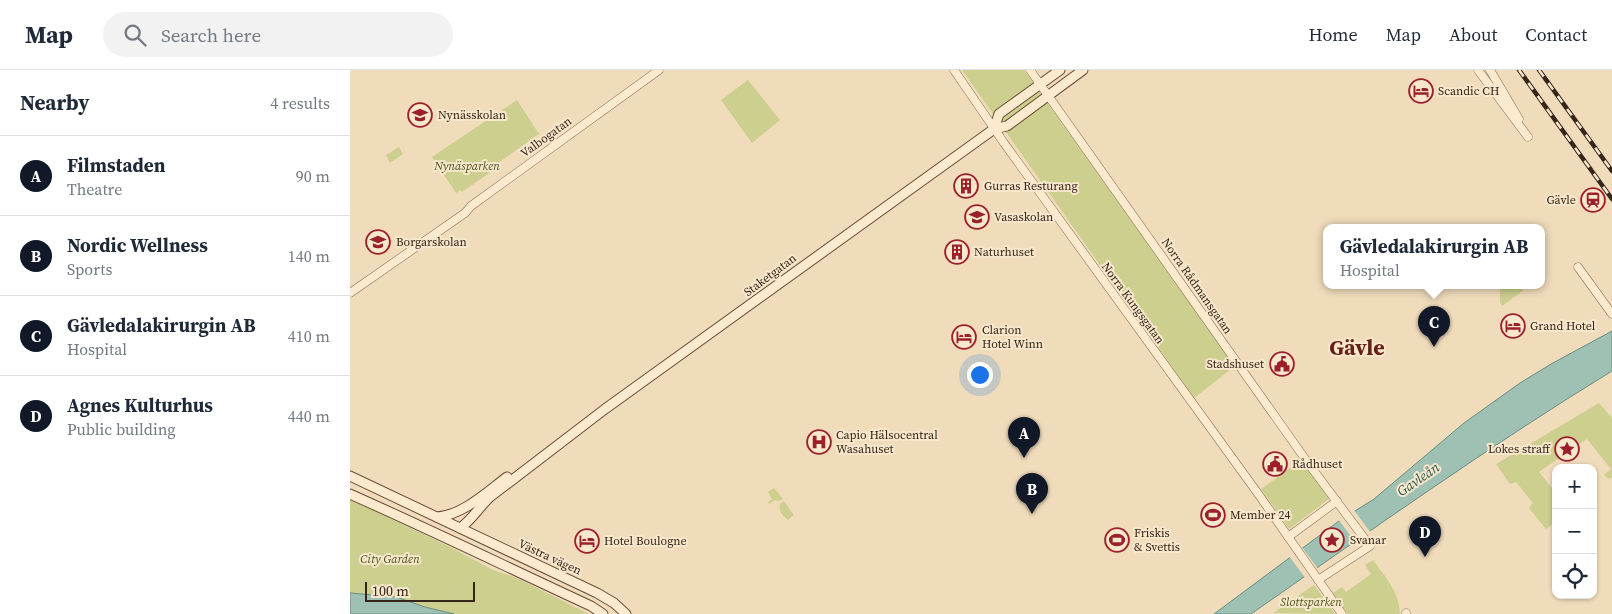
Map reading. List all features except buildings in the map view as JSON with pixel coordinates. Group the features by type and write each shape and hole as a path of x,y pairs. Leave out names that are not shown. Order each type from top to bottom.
{"main road":[{"name":"Staketgatan","path":"994,129 999,114 1060,70"},
{"name":"Staketgatan","path":"460,528 470,521 478,508 490,497 562,442 824,250 994,129 1007,126 1083,70"},
{"name":"Staketgatan","path":"437,518 452,515 538,455 562,442"},
{"name":"Västra vägen","path":"350,476 597,593 614,603 626,614"},
{"path":"350,494 454,541 591,606 603,614"},
{"name":"Staketgatan","path":"460,528 465,513 477,499"},
{"path":"454,541 460,528"}],"street":[{"name":"Valbogatan","path":"350,293 421,245 465,213 471,206 659,70"},
{"name":"Norra Kungsgatan","path":"954,70 994,129 1342,614"},
{"name":"Norra Rådmansgatan","path":"1030,70 1288,434 1367,542 1317,578"},
{"path":"1478,70 1528,137 1522,123 1490,70"},
{"path":"1578,267 1611,312"},
{"path":"1288,537 1337,501"}],"green space":[{"path":"962,70 1024,70 1235,366 1194,398"},
{"path":"748,80 780,120 752,143 721,100"},
{"name":"Nynäsparken","path":"517,100 539,134 494,166 495,169 462,192 460,190 456,193 432,157"},
{"path":"399,147 403,154 390,163 386,155"},
{"path":"1500,289 1524,290 1502,306 1500,302"},
{"path":"1599,403 1612,418 1612,477 1609,479 1604,475 1611,469 1587,439 1539,472 1552,488 1552,525 1546,529 1529,508 1533,503 1516,482 1510,484 1496,464"},
{"path":"1305,457 1333,496 1289,529 1261,489"},
{"path":"774,488 783,499 775,500 769,504 768,502 772,499 768,492"},
{"name":"City Garden","path":"350,499 493,570 517,578 589,614 454,614 370,595 350,593"},
{"path":"784,501 793,514 788,520 780,511 780,504"},
{"path":"1373,560 1387,579 1397,598 1400,614 1348,614 1333,593 1342,587 1346,592 1371,574 1365,565"},
{"name":"Slottsparken","path":"1314,585 1335,614 1273,613"}],"water":[{"name":"Gavleån","path":"1612,331 1612,371 1475,459 1251,614 1214,614 1339,521 1374,499 1464,423 1520,383"},
{"path":"350,593 396,597 454,614 350,614"}],"pier":[{"path":"1353,509 1371,533 1356,543 1338,519"},
{"path":"1301,546 1319,570 1306,579 1289,556"}],"railway":[{"path":"1519,70 1612,199"},
{"path":"1539,70 1612,171"}],"place":[{"name":"Scandic CH","path":"1421,91"},
{"name":"Nynässkolan","path":"420,115"},
{"name":"Gurras Resturang","path":"966,186"},
{"name":"Gävle","path":"1593,200"},
{"name":"Vasaskolan","path":"977,217"},
{"name":"Borgarskolan","path":"378,242"},
{"name":"Naturhuset","path":"957,252"},
{"name":"Grand Hotel","path":"1513,326"},
{"name":"Clarion Hotel Winn","path":"964,337"},
{"name":"Gävledalakirurgin AB","path":"1434,347"},
{"name":"Stadshuset","path":"1282,364"},
{"name":"Capio Hälsocentral Wasahuset","path":"819,442"},
{"name":"Lokes straff","path":"1567,449"},
{"name":"Filmstaden","path":"1024,458"},
{"name":"Rådhuset","path":"1275,464"},
{"name":"Nordic Wellness","path":"1032,514"},
{"name":"Member 24","path":"1213,515"},
{"name":"Friskis & Svettis","path":"1117,540"},
{"name":"Svanar","path":"1332,540"},
{"name":"Hotel Boulogne","path":"587,541"},
{"name":"Agnes Kulturhus","path":"1425,557"}],"district":[{"name":"Gävle","path":"1357,347"}]}
